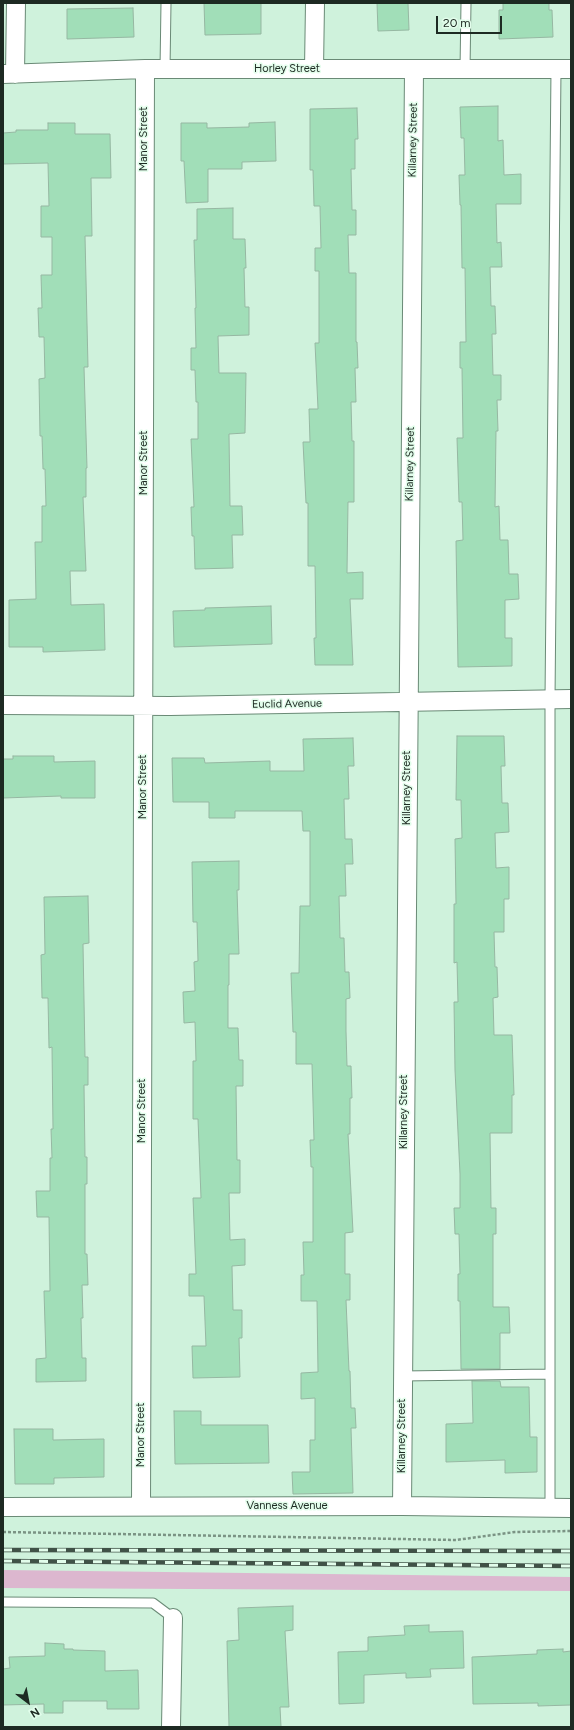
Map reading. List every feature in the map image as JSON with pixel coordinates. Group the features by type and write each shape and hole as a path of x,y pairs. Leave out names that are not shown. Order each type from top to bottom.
{"street":[{"path":"9,74 16,3"},
{"path":"314,69 315,3"},
{"name":"Horley Street","path":"9,74 145,69 563,69"},
{"name":"Manor Street","path":"141,1505 145,69"},
{"name":"Killarney Street","path":"402,1506 414,70"},
{"name":"Euclid Avenue","path":"3,705 143,705 571,699"},
{"name":"Vanness Avenue","path":"3,1507 141,1505 571,1508"},
{"path":"171,1727 173,1618"}],"lane":[{"path":"165,69 166,3"},
{"path":"465,70 466,3"},
{"path":"550,1508 550,699 554,420 563,69"},
{"path":"402,1376 550,1374"},
{"path":"3,1602 153,1603 173,1618"}],"path":[{"path":"3,1532 456,1540 515,1532 571,1531"}],"shaded area":[{"path":"3,1570 571,1577 571,1591 3,1588"}],"building":[{"path":"204,3 261,3 261,34 205,35"},
{"path":"377,3 408,3 409,30 378,31"},
{"path":"503,3 549,3 549,10 552,10 553,37 499,39 499,10 503,10"},
{"path":"133,8 134,37 67,39 67,9"},
{"path":"498,106 498,141 503,140 504,175 521,174 521,204 496,204 497,243 501,242 502,267 490,267 491,306 495,306 496,334 492,334 493,375 501,375 501,400 497,400 498,431 496,431 495,507 499,506 500,540 508,540 509,574 518,574 519,599 505,600 505,638 512,638 512,666 458,667 456,541 463,540 462,502 459,502 457,438 463,438 460,342 466,342 465,268 462,268 459,175 465,175 464,138 461,138 460,107"},
{"path":"357,108 358,139 355,139 355,169 351,169 352,210 356,210 356,235 348,235 349,273 356,273 356,342 358,368 355,368 356,402 351,402 352,441 354,441 354,502 348,502 347,573 363,572 363,599 350,599 353,665 315,665 315,566 308,566 308,503 306,503 303,442 310,442 309,409 318,409 315,343 319,343 319,271 315,271 315,248 321,248 320,206 314,206 313,170 310,170 310,109"},
{"path":"275,122 276,161 242,162 242,169 208,169 208,202 186,203 184,161 181,161 181,123 207,123 207,128 249,127 249,123"},
{"path":"48,123 75,123 75,134 110,134 111,178 91,178 92,236 85,236 88,367 84,367 87,468 86,497 83,497 86,571 70,571 71,605 104,604 105,650 43,652 43,647 9,647 9,600 36,599 35,542 42,542 42,506 46,506 45,469 43,469 42,436 40,436 39,379 45,378 44,337 39,337 38,308 42,308 41,275 52,275 52,237 41,237 41,206 49,206 48,163 3,164 3,133 16,132 16,130 48,130"},
{"path":"233,208 233,239 245,239 245,307 249,307 249,335 218,336 219,373 246,373 245,433 229,434 230,506 242,506 243,535 232,535 233,568 195,569 191,507 194,507 191,439 198,439 198,402 196,402 195,370 191,370 191,348 196,348 194,240 197,240 197,209"},
{"path":"271,606 272,644 174,647 173,611 205,610 205,608"},
{"path":"457,736 504,736 505,766 501,766 502,803 508,803 509,832 495,833 496,868 509,867 509,899 504,899 504,932 494,932 498,997 493,998 494,1035 512,1035 514,1095 512,1095 512,1133 490,1133 491,1208 496,1208 496,1234 493,1234 493,1307 509,1307 510,1333 500,1333 500,1369 461,1369 460,1301 458,1301 458,1274 460,1274 459,1234 455,1234 454,1208 460,1208 454,1002 458,1002 457,962 454,963 454,904 456,904 455,839 462,838 461,800 456,800"},
{"path":"353,738 354,766 348,766 349,799 344,799 345,839 352,839 353,864 345,864 346,896 339,896 340,938 344,938 345,972 349,972 350,998 346,999 346,1031 347,1066 351,1066 352,1098 350,1098 350,1134 348,1134 353,1232 345,1233 345,1274 350,1274 350,1300 346,1300 351,1408 355,1408 356,1428 351,1428 353,1493 293,1494 292,1472 310,1472 310,1440 315,1440 315,1398 301,1399 301,1373 318,1372 317,1301 301,1301 301,1275 304,1275 303,1242 313,1242 313,1167 311,1167 310,1140 314,1140 312,1064 296,1064 296,1032 293,1032 291,973 299,973 300,906 310,906 310,831 303,831 302,811 235,811 235,818 209,818 209,802 173,802 172,758 204,758 205,763 270,761 270,771 304,771 303,739"},
{"path":"13,756 54,756 54,762 95,761 95,798 61,798 61,796 3,798 3,759 13,759"},
{"path":"239,861 239,890 237,890 239,954 229,954 228,1028 238,1028 239,1060 243,1060 243,1086 236,1086 237,1160 240,1160 240,1193 229,1193 230,1240 245,1239 245,1265 232,1266 233,1310 242,1310 242,1338 239,1338 240,1377 193,1378 192,1346 206,1346 204,1296 189,1296 189,1274 196,1274 193,1198 201,1198 198,1119 193,1119 193,1061 196,1061 195,1022 184,1023 183,992 195,991 194,962 198,961 197,922 193,922 192,862"},
{"path":"88,896 89,943 83,944 85,1057 88,1057 88,1085 84,1085 85,1157 87,1157 87,1184 85,1184 85,1254 87,1254 88,1285 82,1285 83,1318 81,1318 82,1358 86,1358 86,1381 36,1382 36,1359 46,1358 44,1291 50,1291 49,1217 37,1217 36,1191 50,1191 50,1158 52,1158 51,1129 53,1129 52,1047 49,1048 48,998 42,998 41,955 45,954 44,897"},
{"path":"472,1381 500,1381 501,1387 529,1387 530,1437 537,1437 537,1472 505,1473 505,1460 446,1462 446,1424 473,1423"},
{"path":"174,1411 201,1411 201,1425 268,1425 269,1463 175,1464"},
{"path":"14,1429 53,1429 53,1440 104,1439 104,1477 54,1478 54,1484 15,1484"},
{"path":"293,1606 293,1630 285,1631 289,1707 280,1707 281,1727 229,1727 227,1641 239,1640 238,1608"},
{"path":"429,1625 429,1632 463,1631 464,1668 430,1669 431,1677 406,1678 406,1673 364,1675 364,1703 339,1704 338,1652 368,1651 368,1637 405,1635 404,1626"},
{"path":"45,1643 64,1644 64,1649 105,1651 105,1671 138,1670 139,1709 107,1709 107,1701 63,1701 63,1713 44,1713 44,1704 3,1705 3,1669 10,1668 9,1657 45,1656"},
{"path":"563,1649 563,1652 571,1651 571,1705 538,1706 538,1703 473,1704 472,1657 537,1654 537,1650"}],"railway":[{"path":"3,1550 571,1551"},
{"path":"3,1561 571,1566"}]}
